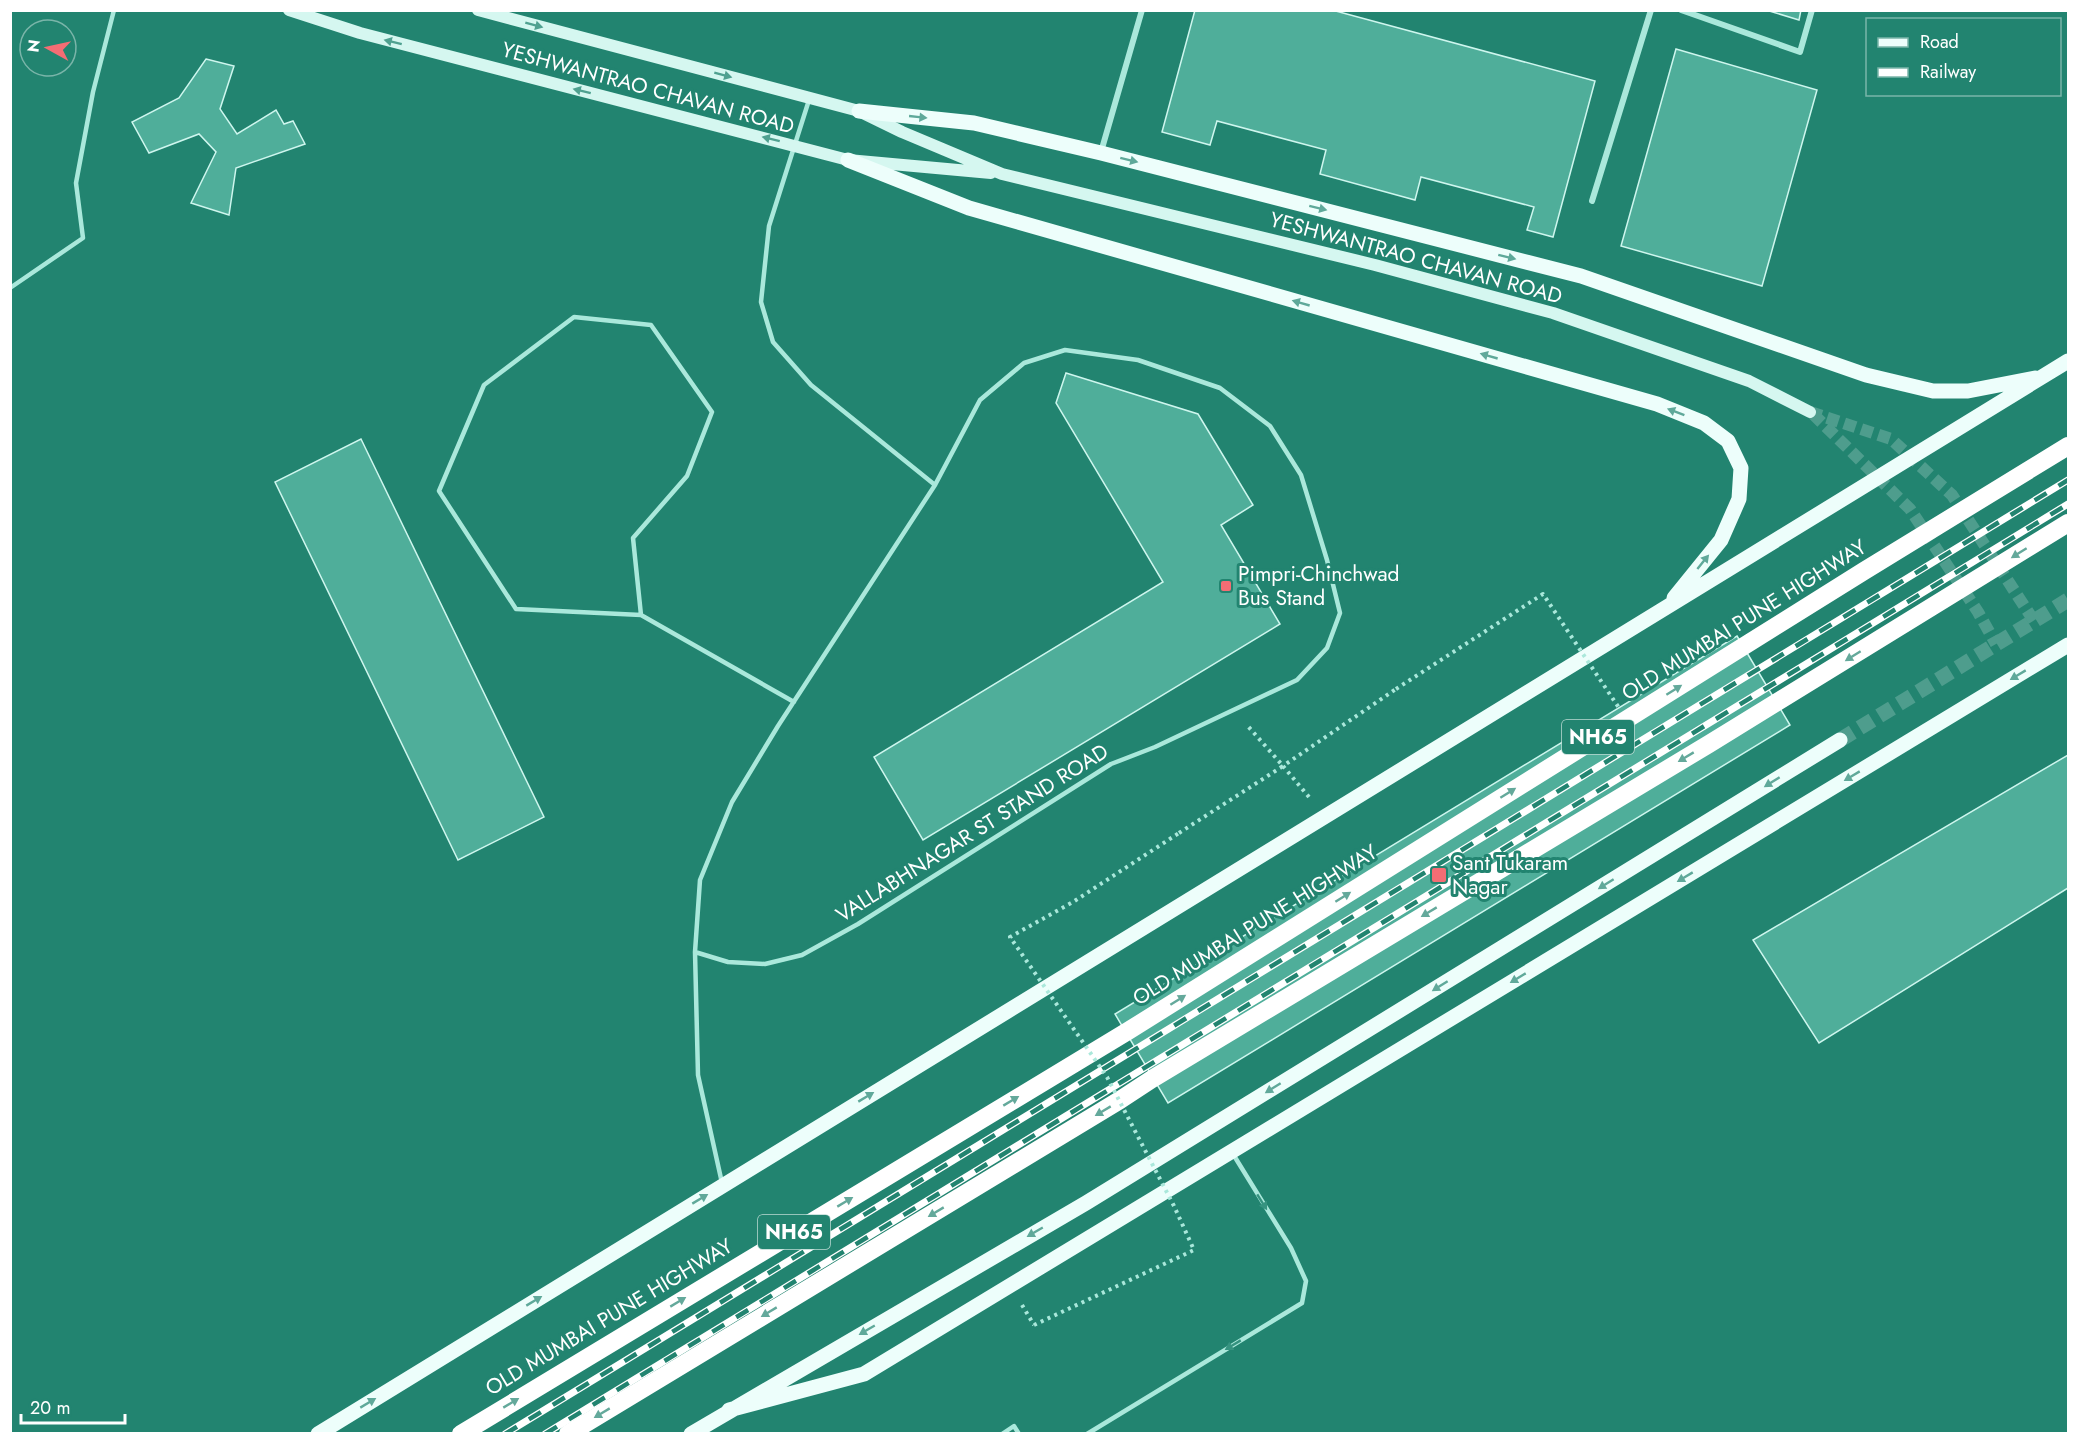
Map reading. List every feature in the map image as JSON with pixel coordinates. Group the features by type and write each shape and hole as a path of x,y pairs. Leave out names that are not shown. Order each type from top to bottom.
{"highway":[{"name":"OLD MUMBAI PUNE HIGHWAY","path":"461,1434 1128,1031 1834,589 2068,446"},
{"name":"NH65","path":"568,1434 1709,744 2068,523"}],"main road":[{"path":"859,111 974,123 1101,153 1581,276 1866,375 1933,392 1968,391 2043,377"},
{"path":"848,160 969,208 1657,404 1704,423 1728,441 1741,468 1739,499 1721,540 1666,608"},
{"path":"318,1434 2068,361"},
{"path":"729,1410 864,1374 2068,645"},
{"path":"691,1434 1096,1197 1840,740"}],"street":[{"name":"YESHWANTRAO CHAVAN ROAD","path":"289,10 360,33 848,160 1002,174 1375,265 1553,313 1749,381 1810,412"},
{"name":"YESHWANTRAO CHAVAN ROAD","path":"478,10 859,111 902,132 1002,174"},
{"path":"1101,153 1142,10"},
{"path":"1592,201 1651,10"},
{"path":"1681,10 1800,52 1812,10"}],"lane":[{"path":"10,288 83,238 76,183 93,92 114,10"},
{"path":"809,98 769,226 761,302 773,342 811,384 935,485"},
{"path":"641,615 633,538 687,476 712,412 651,325 574,317 484,385 439,491 516,609 641,615 794,702"},
{"name":"VALLABHNAGAR ST STAND ROAD","path":"1065,350 1138,360 1220,388 1270,426 1301,476 1327,560 1340,613 1327,648 1297,680 1155,747 1111,764 858,924 802,955 765,964 728,962 695,952 700,880 732,802 794,702 935,485 980,399 1024,363 1065,350"},
{"path":"695,952 698,1075 723,1185"},
{"path":"1087,1434 1302,1303 1306,1281 1291,1248 1232,1152"},
{"path":"1002,1434 1014,1426 1019,1434"}],"path":[{"path":"1034,1325 1194,1250 1174,1206 1107,1077 1010,937 1073,902 1543,594 1619,708"},
{"path":"1234,710 1325,816"}],"building":[{"path":"1195,10 1332,10 1595,81 1553,237 1527,230 1534,207 1421,177 1415,200 1320,174 1326,150 1217,121 1210,145 1162,132"},
{"path":"1766,10 1801,10 1799,20"},
{"path":"1676,49 1817,90 1762,286 1621,246"},
{"path":"206,59 234,66 220,109 237,134 276,110 284,124 293,121 305,144 236,168 229,215 191,203 216,152 199,134 149,153 132,122 179,98"},
{"path":"1066,373 1198,414 1253,505 1221,525 1280,624 923,840 874,757 1163,582 1056,403"},
{"path":"361,439 544,817 458,860 275,482"},
{"path":"1737,636 1790,725 1168,1103 1115,1014"},
{"path":"2068,755 2068,888 1819,1043 1753,940"}],"tunnel":[{"path":"1810,412 1891,439 1952,495 2034,621"},
{"path":"1813,414 1910,509 1978,612 1996,644"},
{"path":"1840,740 2068,600"}],"railway":[{"path":"505,1434 2068,480"},
{"path":"545,1434 2068,504"}],"place":[{"name":"Pimpri-Chinchwad Bus Stand","path":"1226,586"},
{"name":"Sant Tukaram Nagar","path":"1439,875"}]}
